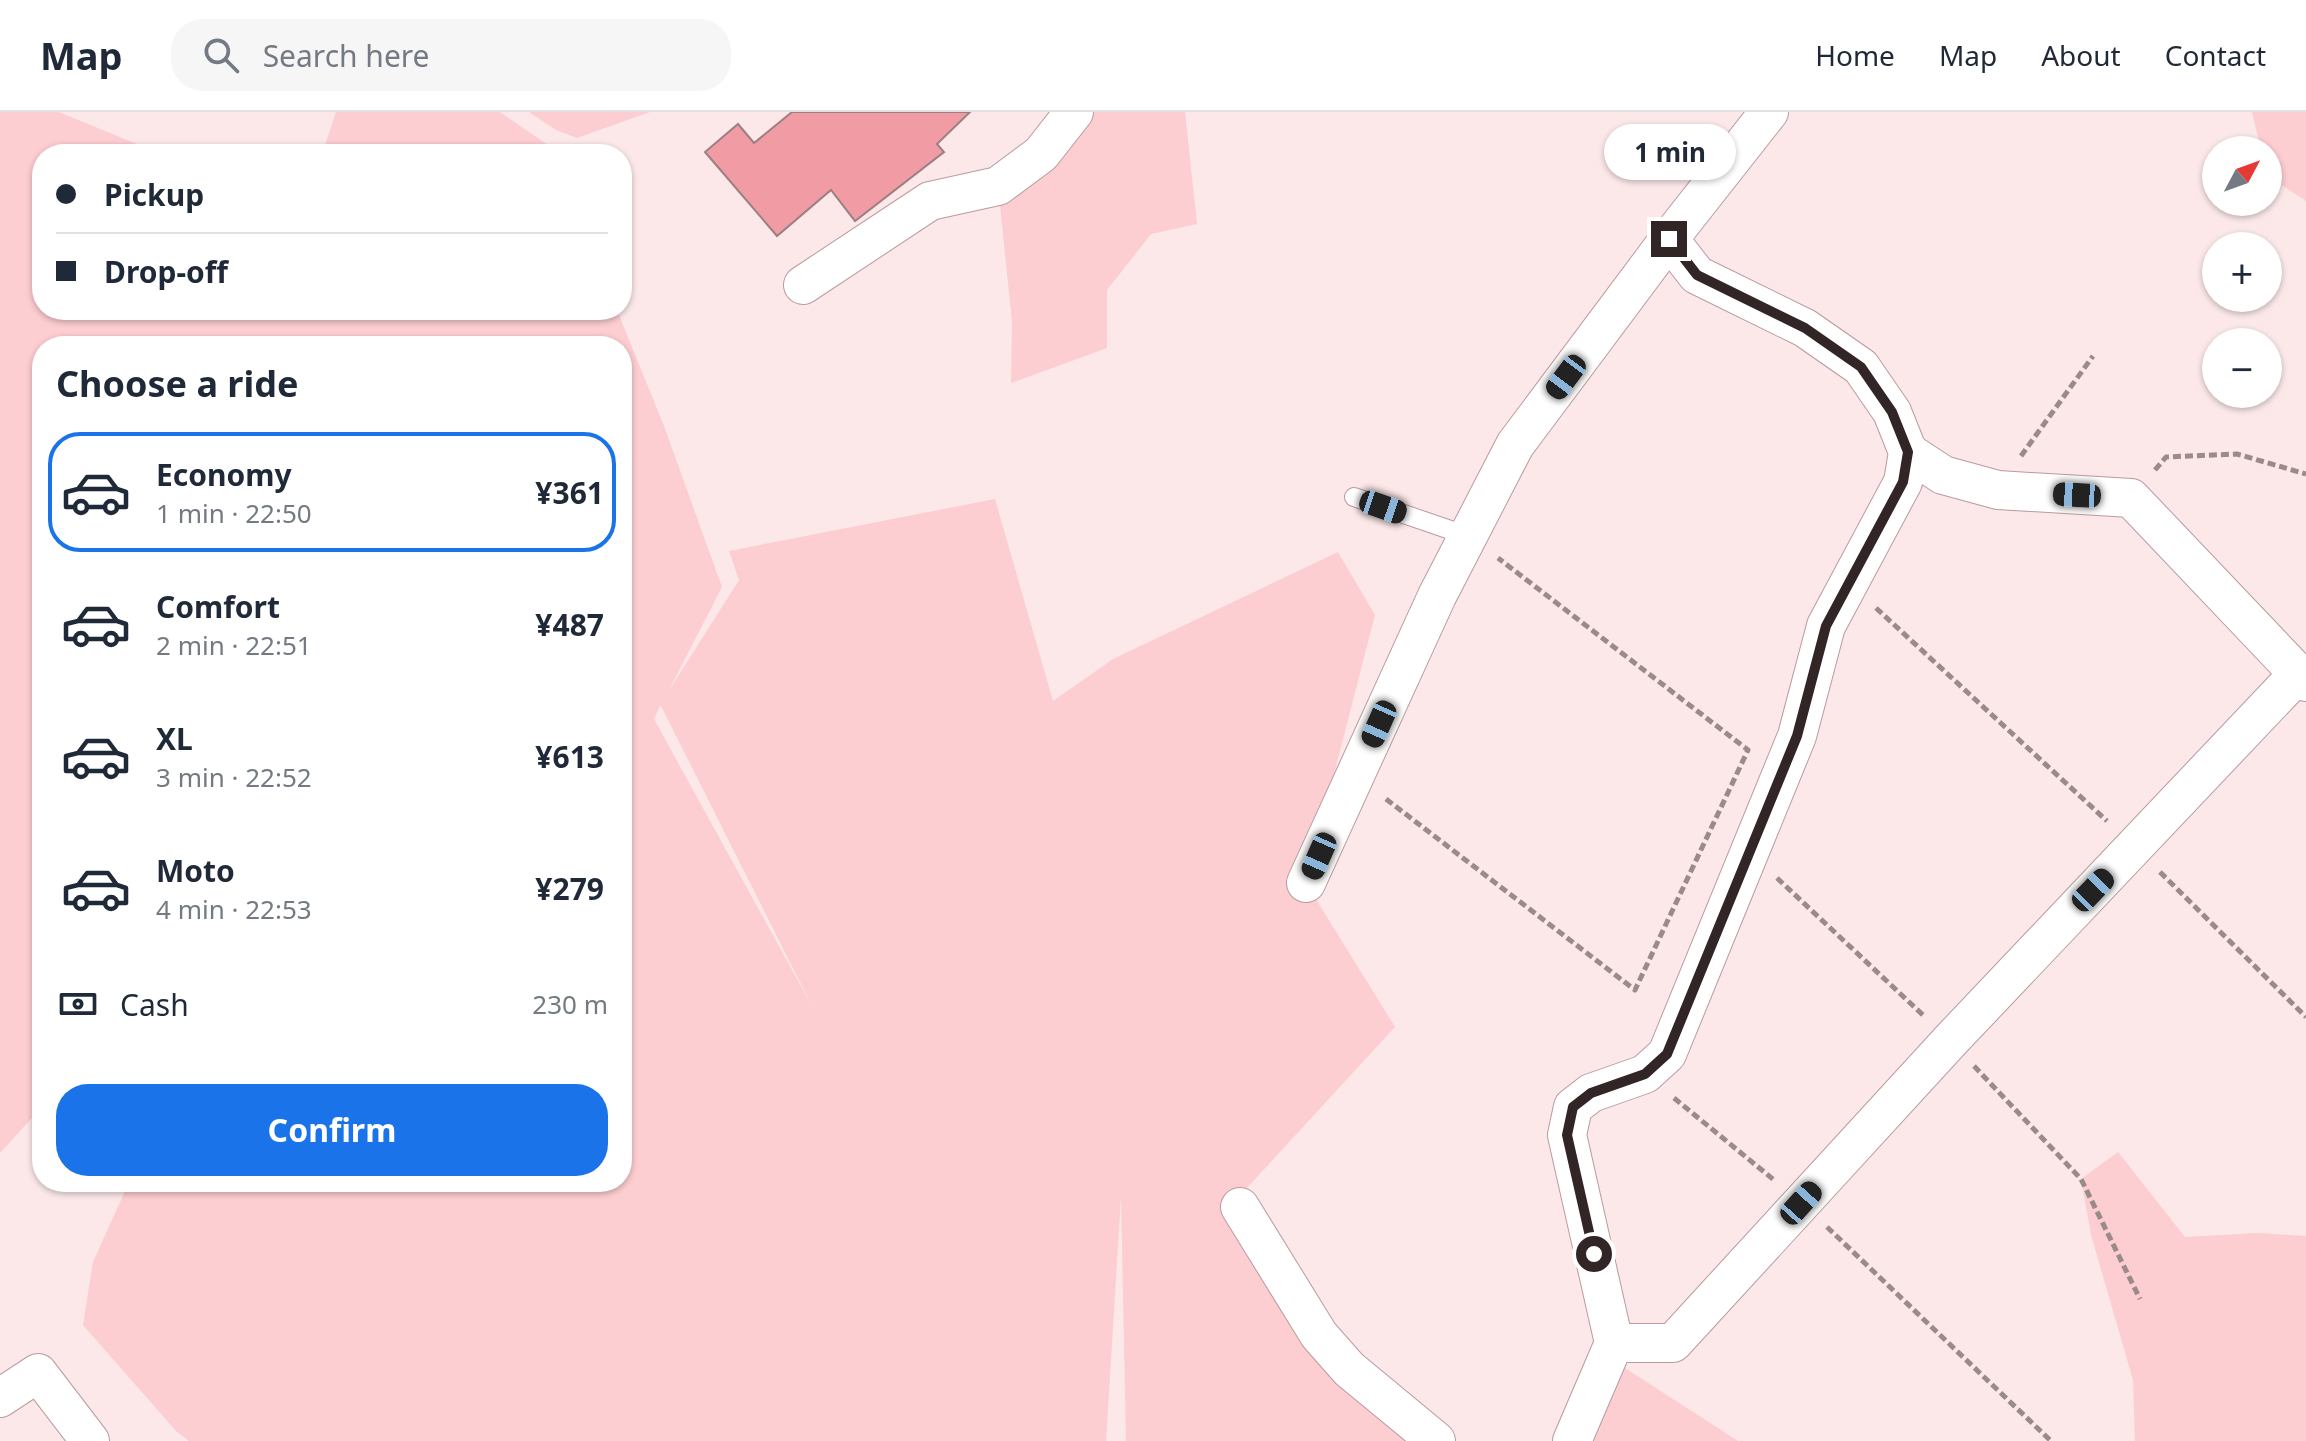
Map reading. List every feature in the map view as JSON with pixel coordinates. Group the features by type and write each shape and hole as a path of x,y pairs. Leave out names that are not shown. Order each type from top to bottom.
{"street":[{"path":"803,285 930,201 998,186 1041,154 1074,112"},
{"path":"1306,883 1437,596 1515,445 1669,239 1769,112"},
{"path":"1572,1441 1614,1343 1567,1135 1573,1107 1591,1093 1645,1074 1667,1054 1797,736 1826,626 1903,482 1908,452 1892,412 1861,367 1805,328 1697,275 1669,239"},
{"path":"1614,1343 1673,1343 2134,847 2302,678 2131,498 1998,490 1943,475 1908,452"},
{"path":"1240,1207 1319,1335 1349,1369 1436,1441"},
{"path":"0,1398 38,1373 90,1441"}],"lane":[{"path":"1354,497 1468,536"}],"path":[{"path":"1998,490 2093,356"},
{"path":"2131,498 2166,457 2237,454 2306,474"},
{"path":"1355,775 1635,990 1748,750 1468,536"},
{"path":"1849,583 2134,847 2306,1017"},
{"path":"1645,1074 1801,1203 2051,1441"}],"shaded area":[{"path":"0,112 59,112 137,144 32,144 32,320 621,320 628,336 32,336 32,1118 0,1153"},
{"path":"336,112 500,112 546,144 325,144"},
{"path":"529,112 650,112 577,138 556,130"},
{"path":"1071,112 1185,112 1197,224 1151,234 1107,290 1107,348 1011,383 1012,322 998,186"},
{"path":"2252,112 2306,112 2306,201 2282,185 2282,136 2258,136"},
{"path":"632,347 722,587 668,692 739,580 729,551 995,499 1053,701 1113,659 1338,552 1375,615 1306,883 1395,1027 1233,1203 1324,1340 1448,1441 1126,1441 1121,1196 1106,1441 189,1441 176,1431 83,1325 93,1262 124,1192 632,1192","holes":["660,706 661,706 813,1008 654,719"]},
{"path":"2118,1152 2185,1237 2258,1233 2306,1236 2306,1441 2135,1441 2133,1380 2091,1235 2081,1179"},
{"path":"1608,1357 1738,1441 1580,1441"}],"building":[{"path":"792,112 970,112 937,144 944,152 855,221 831,190 777,236 705,152 738,124 754,143"}],"route":[{"path":"1594,1254 1567,1135 1573,1107 1591,1093 1645,1074 1667,1054 1797,736 1826,626 1903,482 1908,452 1892,412 1861,367 1805,328 1697,275 1669,239"}]}
